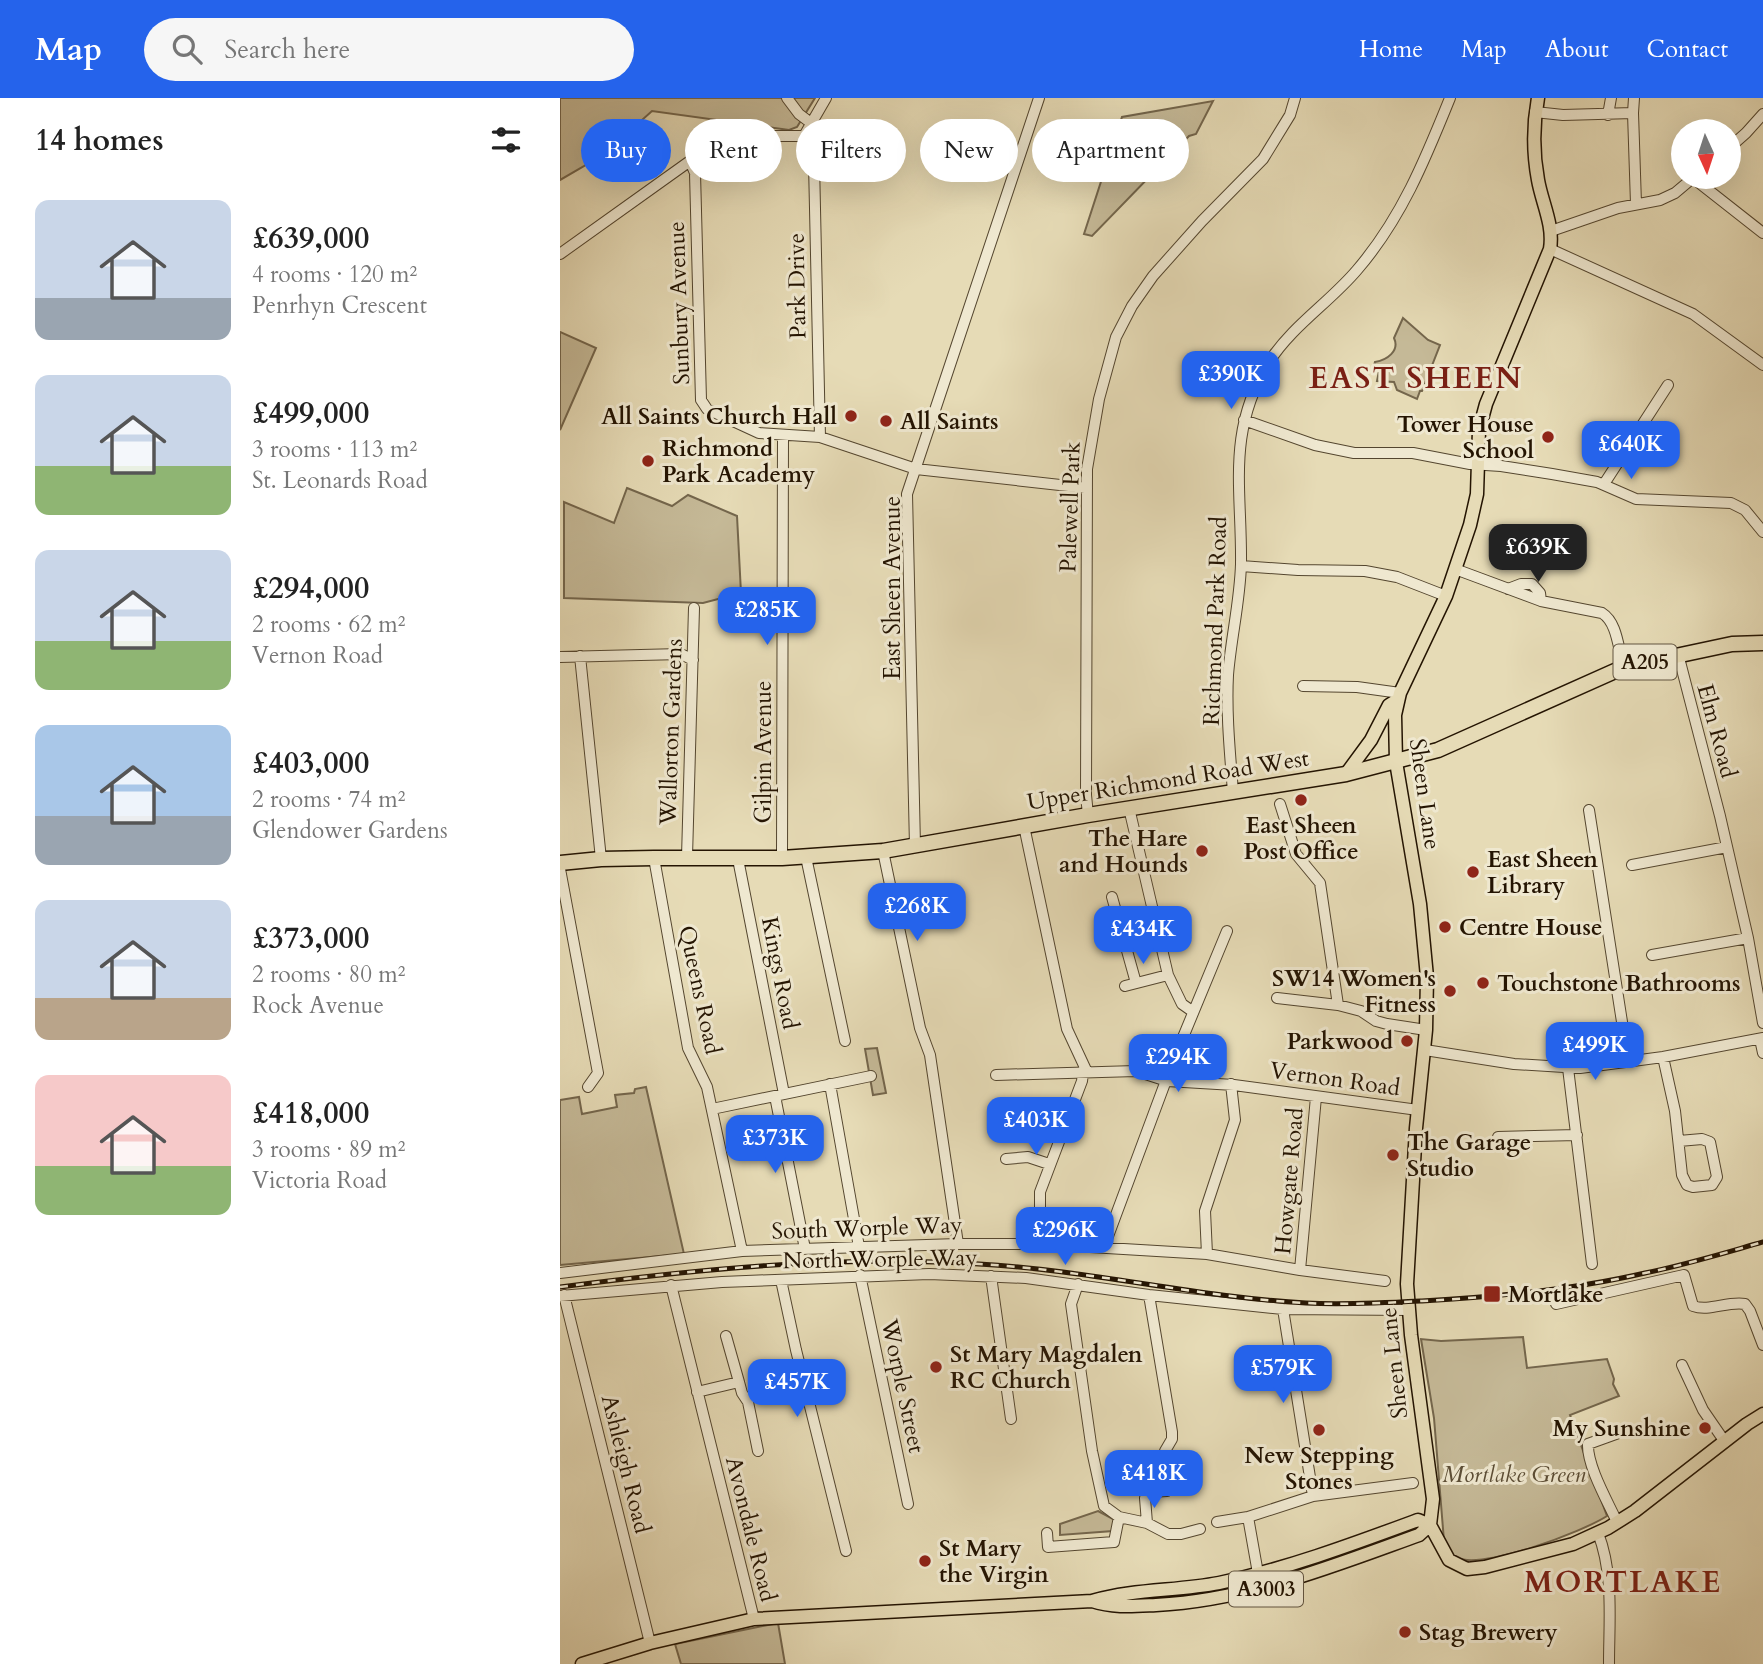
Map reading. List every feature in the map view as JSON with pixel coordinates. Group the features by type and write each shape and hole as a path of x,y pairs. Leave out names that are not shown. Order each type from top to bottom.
{"highway":[{"name":"Upper Richmond Road West","path":"560,863 687,857 782,858 883,851 1346,774 1396,762 1457,742 1624,667 1732,643 1763,643"}],"main road":[{"name":"Sheen Lane","path":"1430,1525 1433,1499 1407,1284 1418,1110 1425,1050 1425,943 1396,762 1394,727 1398,697 1446,596 1475,511 1479,430 1486,404 1550,249 1551,231 1536,166 1535,112 1538,98"},
{"path":"1346,774 1371,740 1389,705 1398,697"},
{"path":"1430,1525 1449,1560 1466,1569 1485,1567 1573,1544 1617,1522 1747,1424 1763,1415"},
{"name":"A3003","path":"582,1664 650,1643 754,1619 1092,1601 1110,1595 1203,1586 1257,1573 1364,1540 1418,1520 1430,1525 1419,1535 1262,1589 1214,1600 1107,1606 1092,1601"}],"street":[{"path":"787,98 806,119"},
{"path":"813,119 826,98"},
{"name":"East Sheen Avenue","path":"915,846 907,495 1039,98"},
{"name":"Palewell Park","path":"1088,815 1087,488 1090,449 1099,399 1116,337 1132,306 1172,254 1263,159 1290,116 1295,98"},
{"name":"Richmond Park Road","path":"1233,792 1228,676 1241,566 1238,472 1244,421 1270,361 1293,334 1356,272 1387,232 1426,158 1450,98"},
{"path":"1608,114 1611,98"},
{"path":"1634,98 1636,204"},
{"path":"1535,112 1563,115 1633,113"},
{"path":"1741,137 1762,117"},
{"path":"560,254 685,165"},
{"name":"Sunbury Avenue","path":"695,182 701,400 707,408 759,433 820,437 916,469 1087,488"},
{"name":"Park Drive","path":"814,182 820,437"},
{"path":"1551,231 1636,204 1660,200 1680,189"},
{"path":"1708,189 1763,233"},
{"path":"1550,249 1693,314 1763,365"},
{"path":"1604,484 1668,385"},
{"path":"1244,421 1315,445 1354,453 1413,453 1477,465 1552,474 1604,484 1636,499 1731,503 1745,510 1763,532"},
{"name":"Gilpin Avenue","path":"782,858 783,435"},
{"path":"1241,566 1365,571 1396,577 1446,596"},
{"path":"1455,569 1541,601 1602,613 1609,618 1624,667"},
{"name":"Wallorton Gardens","path":"687,857 694,608"},
{"path":"560,657 681,654 693,660"},
{"name":"Elm Road","path":"1678,654 1748,938 1763,1023"},
{"path":"580,656 601,859"},
{"path":"1303,685 1357,687 1398,697"},
{"path":"1280,804 1296,854 1320,883 1338,1005"},
{"path":"1129,808 1168,975 1177,997 1192,1011"},
{"path":"1589,810 1627,1054"},
{"path":"1024,826 1067,1029 1085,1072 1040,1192 1040,1244"},
{"path":"1632,865 1727,847"},
{"path":"883,851 919,1028 930,1055 958,1244"},
{"path":"806,857 845,1041"},
{"name":"Queens Road","path":"654,858 688,1048 705,1081 742,1251"},
{"name":"Kings Road","path":"738,859 804,1249"},
{"path":"560,869 598,1073 588,1087"},
{"path":"1112,898 1131,985 1168,975"},
{"path":"1100,935 1120,930"},
{"path":"1104,1247 1192,1011 1227,931"},
{"path":"1652,955 1748,938"},
{"path":"1277,998 1338,1005 1361,1011 1376,1021 1426,1030"},
{"path":"1425,1050 1514,1064 1568,1068 1663,1057 1761,1038 1763,1053"},
{"path":"1663,1057 1679,1141 1682,1175 1687,1185 1712,1185 1717,1177 1710,1142 1702,1139 1679,1141"},
{"path":"1568,1068 1592,1264"},
{"name":"Vernon Road","path":"996,1075 1136,1071 1167,1081 1231,1084 1418,1110"},
{"path":"712,1109 871,1076"},
{"path":"830,1084 859,1247"},
{"path":"1207,1254 1205,1211 1235,1120 1231,1084"},
{"name":"Howgate Road","path":"1300,1270 1316,1097"},
{"path":"1498,1138 1577,1135"},
{"path":"1006,1159 1028,1157 1049,1164"},
{"name":"South Worple Way","path":"560,1273 742,1251 1040,1244 1207,1254 1385,1281"},
{"name":"North Worple Way","path":"562,1295 671,1285 860,1275 991,1276 1078,1284 1283,1310 1409,1310"},
{"name":"Worple Street","path":"860,1275 908,1504"},
{"path":"1556,1304 1684,1275 1693,1306 1698,1308 1745,1304 1763,1345"},
{"path":"991,1276 1011,1419"},
{"path":"781,1280 846,1551"},
{"path":"1078,1284 1071,1304 1092,1451 1104,1506 1119,1517 1147,1523 1168,1534 1200,1529"},
{"name":"Avondale Road","path":"671,1285 754,1619"},
{"name":"Ashleigh Road","path":"562,1295 650,1643"},
{"path":"1147,1523 1145,1498 1150,1492 1167,1491 1171,1487 1165,1451 1172,1439 1149,1295"},
{"path":"1283,1310 1313,1496"},
{"path":"726,1336 742,1393 748,1402 758,1451"},
{"path":"1682,1365 1703,1410 1725,1442"},
{"path":"697,1392 739,1382"},
{"path":"1617,1522 1587,1450 1588,1444 1624,1430"},
{"path":"1217,1522 1248,1517 1313,1496 1413,1483"},
{"path":"1047,1534 1048,1547 1114,1542 1119,1517"},
{"path":"1248,1517 1262,1589"},
{"path":"1598,1533 1606,1553 1608,1575 1609,1664"}],"green space":[{"path":"560,98 815,98 802,119 796,119 796,127 789,130 782,129 782,119 710,119 652,111 643,119 581,119 581,168 560,180"},
{"path":"1213,101 1196,134 1189,136 1189,119 1121,119"},
{"path":"1101,182 1144,182 1092,236 1084,234"},
{"path":"1403,318 1428,340 1440,345 1417,399 1397,390 1394,382 1377,381 1379,371 1373,369 1375,362 1388,357 1394,351 1394,338"},
{"path":"560,332 596,348 560,430"},
{"path":"627,488 672,506 688,495 737,516 741,593 703,603 564,598 564,502 614,523"},
{"path":"877,1048 886,1093 873,1095 865,1049"},
{"path":"646,1087 684,1254 560,1265 560,1100 579,1097 582,1114 617,1107 615,1095 634,1093 635,1089"},
{"name":"Mortlake Green","path":"1523,1337 1527,1368 1607,1359 1619,1396 1570,1415 1607,1516 1577,1531 1510,1554 1470,1560 1457,1558 1450,1553 1444,1541 1434,1418 1421,1339 1441,1341"},
{"path":"1098,1511 1115,1520 1113,1531 1060,1535 1060,1524"},
{"path":"778,1623 785,1664 681,1664 675,1644"}],"railway":[{"path":"560,1287 769,1265 927,1262 1020,1267 1265,1300 1321,1304 1378,1303 1506,1295 1590,1284 1675,1266 1763,1242"}],"place":[{"name":"All Saints Church Hall","path":"851,416"},
{"name":"All Saints","path":"886,421"},
{"name":"Tower House School","path":"1548,437"},
{"name":"Richmond Park Academy","path":"648,461"},
{"name":"East Sheen Post Office","path":"1301,800"},
{"name":"The Hare and Hounds","path":"1202,851"},
{"name":"East Sheen Library","path":"1473,872"},
{"name":"Centre House","path":"1445,927"},
{"name":"Touchstone Bathrooms","path":"1483,983"},
{"name":"SW14 Women's Fitness","path":"1450,991"},
{"name":"Parkwood","path":"1407,1041"},
{"name":"The Garage Studio","path":"1393,1155"},
{"name":"Mortlake","path":"1492,1294"},
{"name":"St Mary Magdalen RC Church","path":"936,1367"},
{"name":"My Sunshine","path":"1705,1428"},
{"name":"New Stepping Stones","path":"1319,1430"},
{"name":"St Mary the Virgin","path":"925,1561"},
{"name":"Stag Brewery","path":"1405,1632"}],"district":[{"name":"EAST SHEEN","path":"1416,378"},
{"name":"MORTLAKE","path":"1623,1582"}]}
